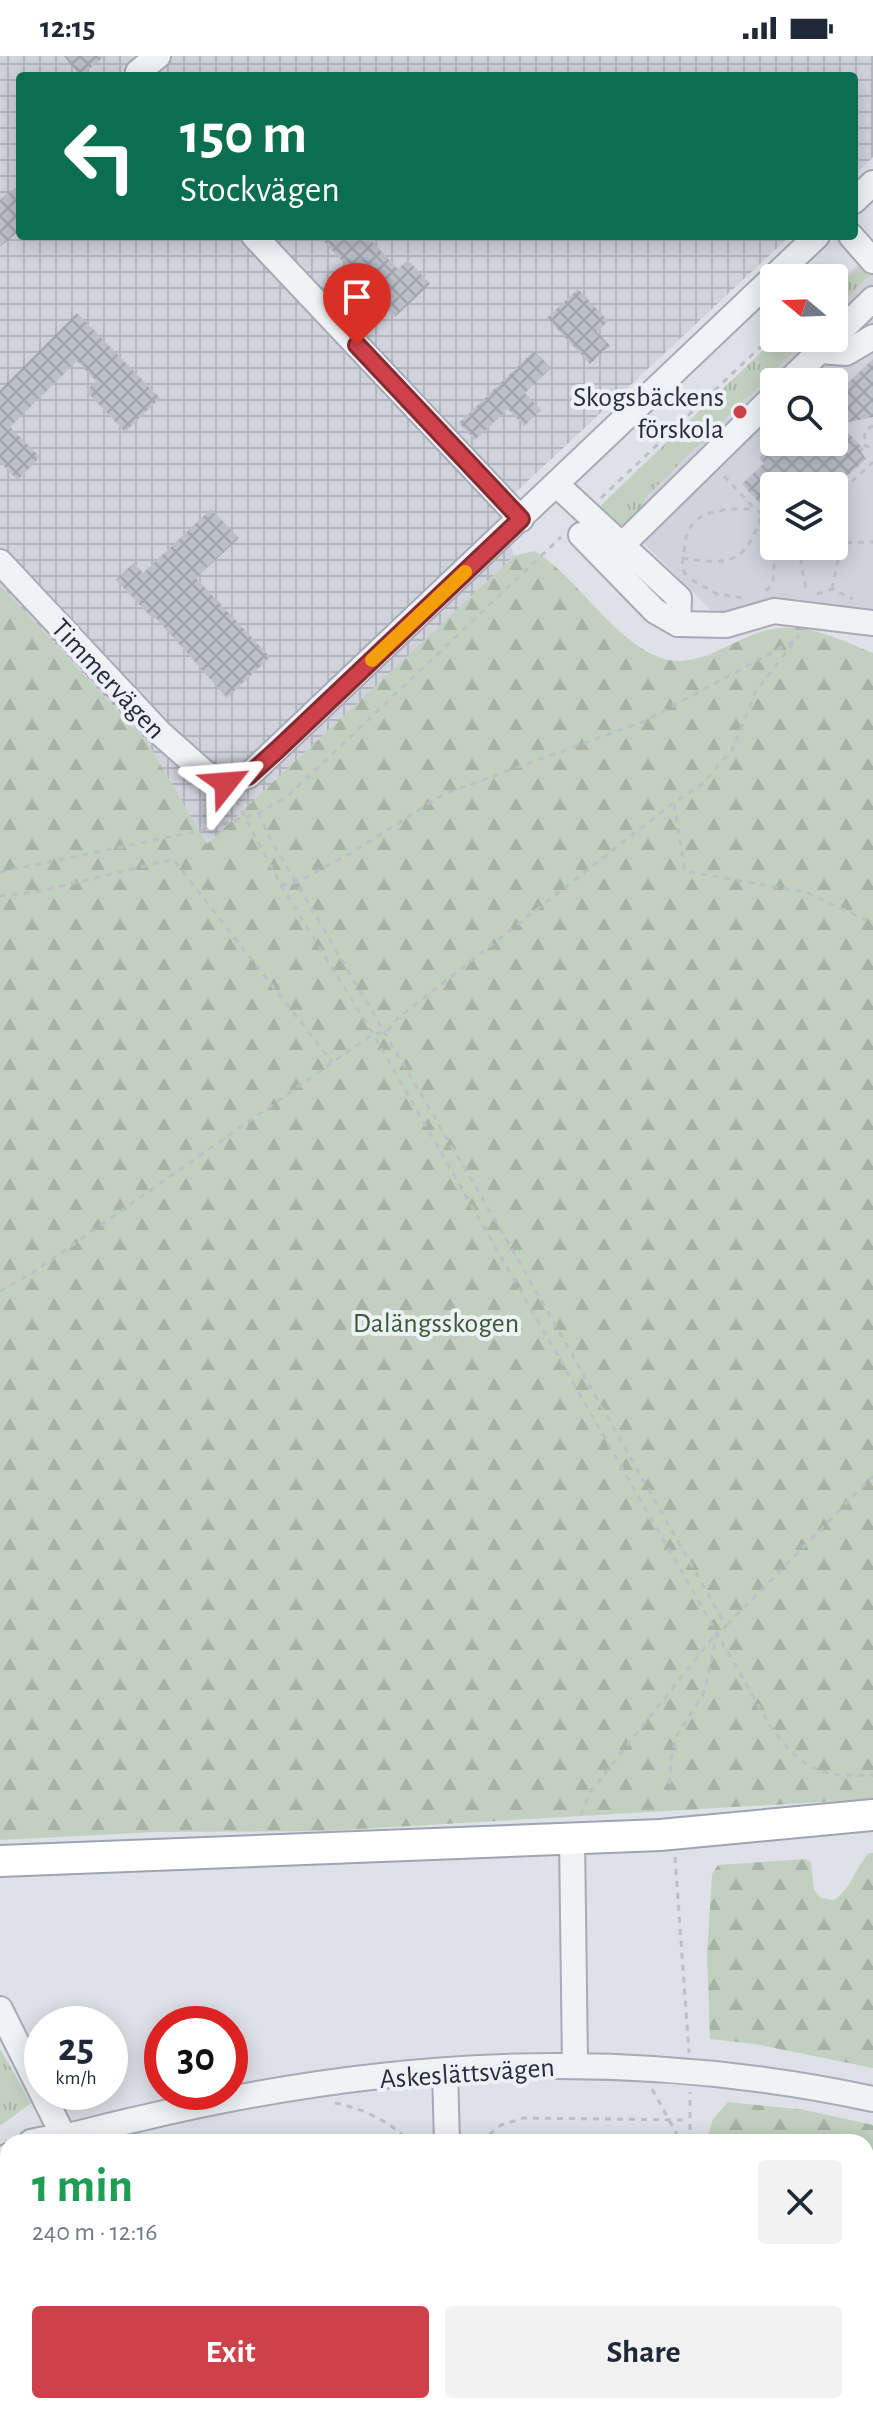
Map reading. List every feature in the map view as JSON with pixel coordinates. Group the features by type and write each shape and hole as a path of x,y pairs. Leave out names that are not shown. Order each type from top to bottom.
{"main road":[{"path":"0,1861 660,1835 873,1815"}],"street":[{"path":"138,72 158,56"},
{"path":"858,197 873,183"},
{"path":"258,240 521,519"},
{"path":"226,783 248,776 276,751 813,240"},
{"path":"855,240 873,261"},
{"path":"848,323 873,299"},
{"path":"848,352 873,337"},
{"path":"802,368 819,352"},
{"path":"622,545 760,410"},
{"path":"557,485 679,598 678,624"},
{"path":"581,535 655,611 678,624 726,625 774,611 808,615 866,613"},
{"name":"Timmervägen","path":"0,562 160,733 205,773 226,783"},
{"path":"572,1837 575,2065"},
{"path":"0,2009 60,2134"},
{"name":"Askeslättsvägen","path":"82,2134 233,2096 445,2071 575,2065 690,2070 873,2099"},
{"path":"445,2071 447,2134"}],"path":[{"path":"873,426 865,430 862,437 864,445 873,449"},
{"path":"848,485 873,462"},
{"path":"721,473 760,513"},
{"path":"750,597 703,589 685,574 682,558 687,532 709,511 755,509"},
{"path":"682,558 714,563 732,560 751,543 760,519"},
{"path":"848,543 873,542"},
{"path":"764,593 773,583 774,560"},
{"path":"801,560 811,602 819,592 832,589 866,613"},
{"path":"832,589 838,560"},
{"path":"0,1291 34,1272 373,1034 386,1032 398,1018 673,803 701,785 732,750 756,691 798,638 808,615"},
{"path":"281,885 297,882 444,794 645,721 798,638"},
{"path":"226,783 281,885 373,1034 772,1729 789,1751 811,1768 834,1776 873,1775"},
{"path":"673,803 685,871 805,892 873,923"},
{"path":"259,813 726,1626"},
{"path":"0,896 42,891 173,859 332,1062"},
{"path":"572,1837 590,1792 717,1633 873,1476"},
{"path":"669,1792 671,1758 677,1735 704,1693 717,1633"},
{"path":"675,1857 690,2070 690,2134"},
{"path":"639,2067 677,2134"},
{"path":"327,2102 350,2106 403,2134"},
{"path":"490,2134 501,2125 524,2118 690,2120"}],"shaded area":[{"path":"0,56 873,56 873,157 858,172 858,72 16,72 16,240 786,240 499,508 514,556 207,845 147,742 0,585"},
{"name":"Skogsbäckens förskola","path":"873,250 873,618 716,615 607,507 768,352 848,352 848,274"}],"green space":[{"path":"866,260 873,272 848,296 848,277"},
{"path":"761,352 793,352 777,368 760,368 760,385 644,499 643,509 621,528 598,508"},
{"name":"Dalängsskogen","path":"534,551 568,579 621,633 659,657 689,660 760,632 789,628 818,632 873,653 873,1799 324,1831 157,1832 0,1840 0,585 147,742 207,844 514,556"},
{"path":"869,1853 873,1853 873,2068 755,2044 710,2039 707,1955 712,1874 718,1865 805,1859 811,1862 814,1890 821,1898 834,1900 845,1890"},
{"path":"0,2049 24,2091 24,2108 0,2126"},
{"path":"728,2102 805,2110 873,2125 873,2134 708,2134 713,2119"}],"building":[{"path":"64,56 105,56 85,72 77,72"},
{"path":"16,187 16,233 0,247 0,200"},
{"path":"323,240 371,240 398,269 408,260 430,284 395,317"},
{"path":"578,289 608,321 597,332 610,346 590,364 547,318"},
{"path":"77,313 160,398 125,432 86,391 96,381 77,361 10,427 40,457 18,480 0,462 0,390"},
{"path":"534,351 551,368 525,393 541,410 524,426 508,409 475,440 459,423"},
{"path":"873,359 873,417 848,422 848,383"},
{"path":"848,433 864,450 861,452 866,459 848,475 848,472 760,472 760,503 742,484 764,463 759,458 848,456"},
{"path":"211,509 239,538 196,578 270,657 227,698 155,617 153,619 116,580 134,563 143,573"}],"slow traffic":[{"path":"372,660 465,572"}],"place":[{"name":"Skogsbäckens förskola","path":"740,412"}],"route":[{"path":"226,783 248,776 276,751 521,519 357,345"}]}
